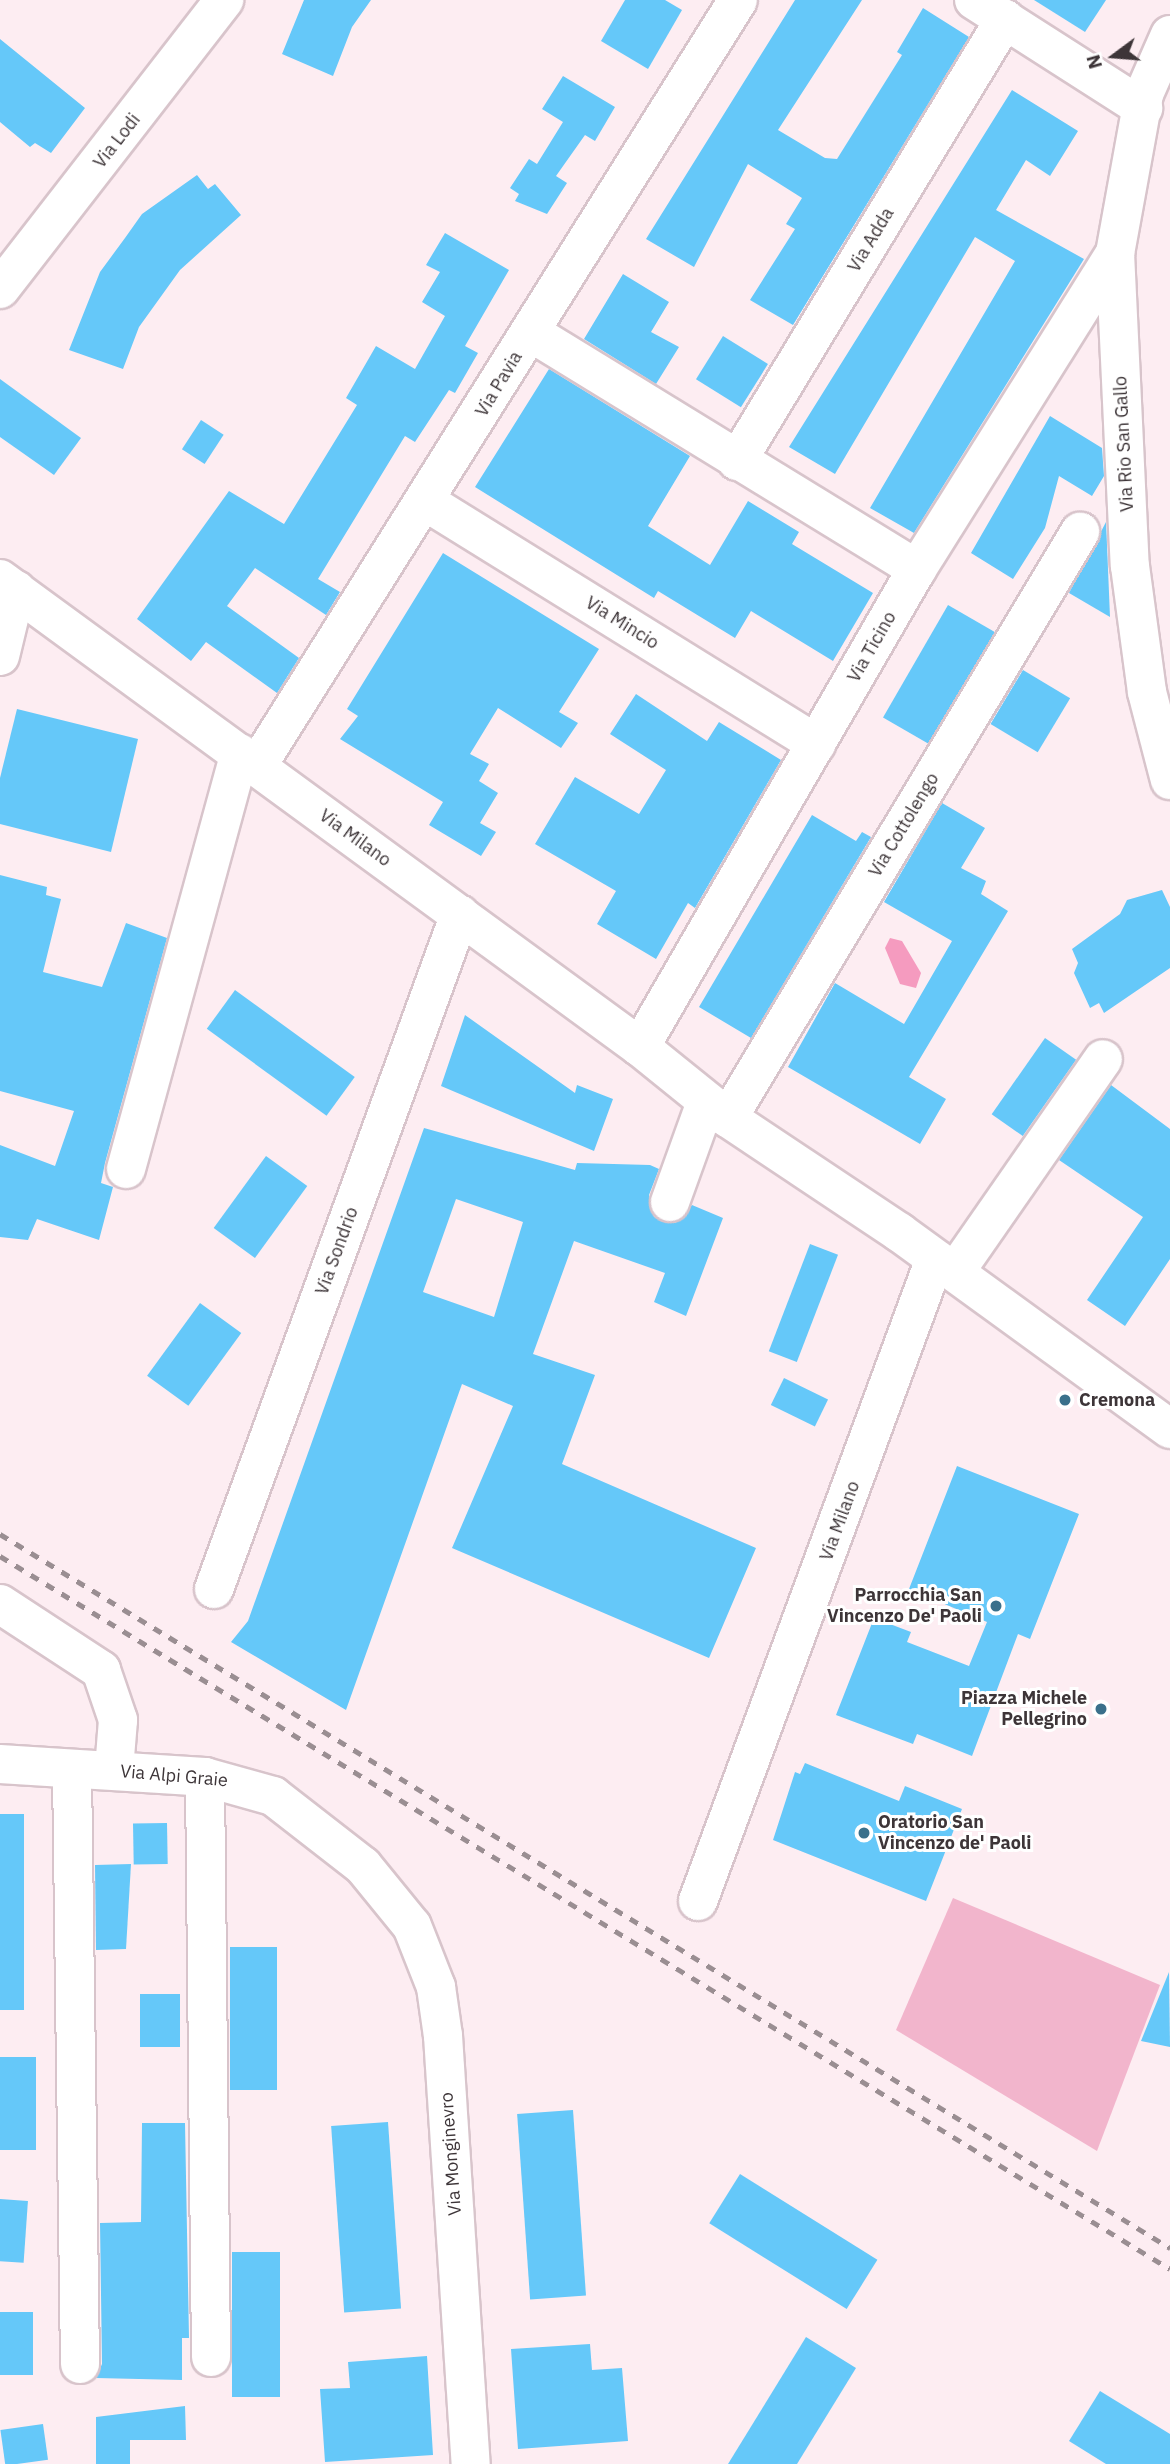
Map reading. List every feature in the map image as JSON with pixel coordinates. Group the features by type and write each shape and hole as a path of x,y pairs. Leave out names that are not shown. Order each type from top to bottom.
{"street":[{"name":"Via Lodi","path":"2,281 224,0"},
{"name":"Via Pavia","path":"127,1169 249,760 428,503 530,332 738,0"},
{"path":"989,10 1156,100"},
{"name":"Via Adda","path":"737,461 989,10"},
{"name":"Via Rio San Gallo","path":"1170,35 1148,79 1156,100 1123,180 1115,253 1130,566 1147,692 1170,779"},
{"name":"Via Ticino","path":"640,1047 917,569 1115,253"},
{"path":"530,332 917,569"},
{"name":"Via Mincio","path":"428,503 816,744"},
{"name":"Via Cottolengo","path":"717,1110 1080,532"},
{"path":"0,656 8,585"},
{"name":"Via Milano","path":"8,585 640,1047 717,1110 945,1265 1170,1429"},
{"name":"Via Sondrio","path":"214,1588 460,914"},
{"path":"945,1265 1103,1059"},
{"path":"670,1202 717,1110"},
{"name":"Via Milano","path":"698,1901 945,1265"},
{"path":"0,1604 102,1670 118,1720 114,1770"},
{"name":"Via Alpi Graie","path":"0,1764 205,1777 273,1796 363,1866"},
{"path":"72,1770 80,2364"},
{"path":"205,1777 211,2357"},
{"name":"Via Monginevro","path":"363,1866 412,1926 436,1987 471,2464"}],"shaded area":[{"path":"890,938 902,941 921,973 916,988 900,984 885,948"},
{"path":"953,1898 1160,1985 1097,2151 896,2030"}],"building":[{"path":"304,0 371,0 352,27 333,76 282,54"},
{"path":"625,0 665,0 682,10 648,69 601,41"},
{"path":"795,0 862,0 778,130 825,158 837,159 902,55 897,52 923,8 969,37 793,325 750,300 795,229 786,224 802,198 748,164 694,267 646,239"},
{"path":"1034,0 1106,0 1085,32"},
{"path":"0,39 85,108 51,153 35,143 30,147 0,122"},
{"path":"563,76 615,107 595,141 585,135 556,176 567,183 547,214 515,201 519,194 510,188 529,159 537,164 563,122 542,109"},
{"path":"1012,90 1078,131 1050,176 1026,160 996,210 1084,259 914,533 870,508 1015,261 975,237 835,474 789,447"},
{"path":"197,175 208,189 215,184 241,215 180,270 139,327 123,369 69,350 100,272 142,214"},
{"path":"445,233 509,270 465,346 478,353 455,393 449,390 415,442 405,436 318,579 340,592 326,615 255,568 227,606 299,658 277,693 206,642 191,661 137,619 229,491 284,524 357,405 346,398 376,346 415,369 445,316 422,302 440,272 426,265"},
{"path":"623,274 669,302 651,332 679,347 656,384 584,339"},
{"path":"723,336 768,364 741,407 696,379"},
{"path":"549,369 690,456 648,526 710,565 748,501 799,532 792,544 873,593 833,661 751,611 735,638 658,591 654,598 475,487"},
{"path":"0,379 81,438 54,475 0,437"},
{"path":"1050,416 1102,448 1104,476 1092,496 1059,476 1045,528 1013,579 971,553"},
{"path":"201,420 224,435 205,464 182,449"},
{"path":"1106,522 1108,569 1110,617 1069,593"},
{"path":"443,553 599,649 559,712 578,723 561,748 498,708 470,754 489,764 479,781 498,793 480,823 496,832 481,856 429,825 443,802 340,739 358,716 347,709"},
{"path":"948,605 995,632 930,745 883,718"},
{"path":"1023,670 1070,698 1038,752 991,724"},
{"path":"636,694 707,741 719,722 781,760 695,908 688,903 656,959 597,924 616,891 535,844 575,777 639,814 666,770 610,734"},
{"path":"17,709 138,739 111,852 0,824 0,778"},
{"path":"942,803 985,828 961,868 986,881 981,894 1008,911 909,1077 946,1099 920,1144 788,1067 835,983 904,1024 952,941 884,902"},
{"path":"812,815 856,841 862,832 871,837 751,1038 699,1007"},
{"path":"0,875 47,887 46,895 61,899 43,972 102,987 126,923 167,938 105,1163 101,1183 113,1187 99,1240 37,1219 28,1240 0,1237 0,1145 55,1166 74,1111 0,1091"},
{"path":"1162,890 1170,907 1170,968 1104,1013 1099,1003 1090,1008 1074,973 1078,963 1072,949 1120,914 1127,900"},
{"path":"235,990 355,1077 327,1116 207,1029"},
{"path":"465,1015 575,1093 577,1085 613,1099 594,1151 441,1086"},
{"path":"1045,1038 1076,1060 1023,1136 992,1114"},
{"path":"1111,1085 1170,1129 1170,1259 1125,1326 1087,1300 1143,1217 1059,1160"},
{"path":"424,1128 575,1170 577,1163 650,1165 659,1169 649,1195 654,1217 675,1223 692,1205 723,1218 686,1316 654,1302 665,1273 574,1241 533,1354 595,1375 562,1464 756,1548 709,1658 452,1548 513,1406 462,1384 346,1710 231,1642 248,1621","holes":["456,1199 523,1222 494,1317 423,1292"]},
{"path":"266,1156 307,1186 255,1258 214,1228"},
{"path":"810,1244 838,1255 797,1362 769,1351"},
{"path":"200,1303 241,1333 188,1406 147,1376"},
{"path":"784,1378 828,1399 815,1426 771,1405"},
{"name":"Parrocchia San Vincenzo De' Paoli","path":"957,1466 1079,1514 1030,1639 1018,1634 972,1756 917,1734 913,1744 836,1715 874,1618 911,1632 907,1642 969,1666 987,1622 909,1589"},
{"name":"Oratorio San Vincenzo de' Paoli","path":"805,1763 899,1801 905,1786 962,1809 926,1901 773,1840 795,1772 800,1774"},
{"path":"0,1814 24,1814 24,2010 0,2010"},
{"path":"167,1823 168,1864 134,1865 133,1824"},
{"path":"131,1864 126,1949 96,1950 95,1865"},
{"path":"230,1947 277,1947 277,2090 230,2090"},
{"path":"1169,1972 1170,2047 1141,2041"},
{"path":"140,1994 180,1994 180,2047 140,2047"},
{"path":"0,2057 36,2057 36,2150 0,2150"},
{"path":"573,2110 586,2296 530,2299 517,2114"},
{"path":"388,2122 401,2309 344,2313 331,2126"},
{"path":"142,2123 185,2123 189,2338 182,2338 182,2380 96,2378 102,2364 100,2223 141,2222"},
{"path":"740,2174 877,2260 847,2309 709,2223"},
{"path":"0,2199 28,2201 24,2263 0,2261"},
{"path":"232,2252 280,2252 280,2397 232,2397"},
{"path":"0,2312 33,2312 33,2375 0,2375"},
{"path":"806,2337 856,2368 797,2464 728,2464"},
{"path":"590,2344 592,2370 622,2368 628,2441 518,2449 511,2349"},
{"path":"427,2356 433,2455 325,2462 320,2389 350,2388 348,2362"},
{"path":"1100,2391 1170,2434 1170,2464 1106,2464 1069,2441"},
{"path":"185,2406 186,2440 130,2440 130,2464 96,2464 96,2417"},
{"path":"43,2424 48,2460 5,2464 0,2430"}],"railway":[{"path":"0,1534 1170,2248"},
{"path":"0,1556 1170,2269"}],"place":[{"name":"Cremona","path":"1065,1400"},
{"name":"Parrocchia San Vincenzo De' Paoli","path":"996,1606"},
{"name":"Piazza Michele Pellegrino","path":"1101,1709"},
{"name":"Oratorio San Vincenzo de' Paoli","path":"864,1833"}]}
